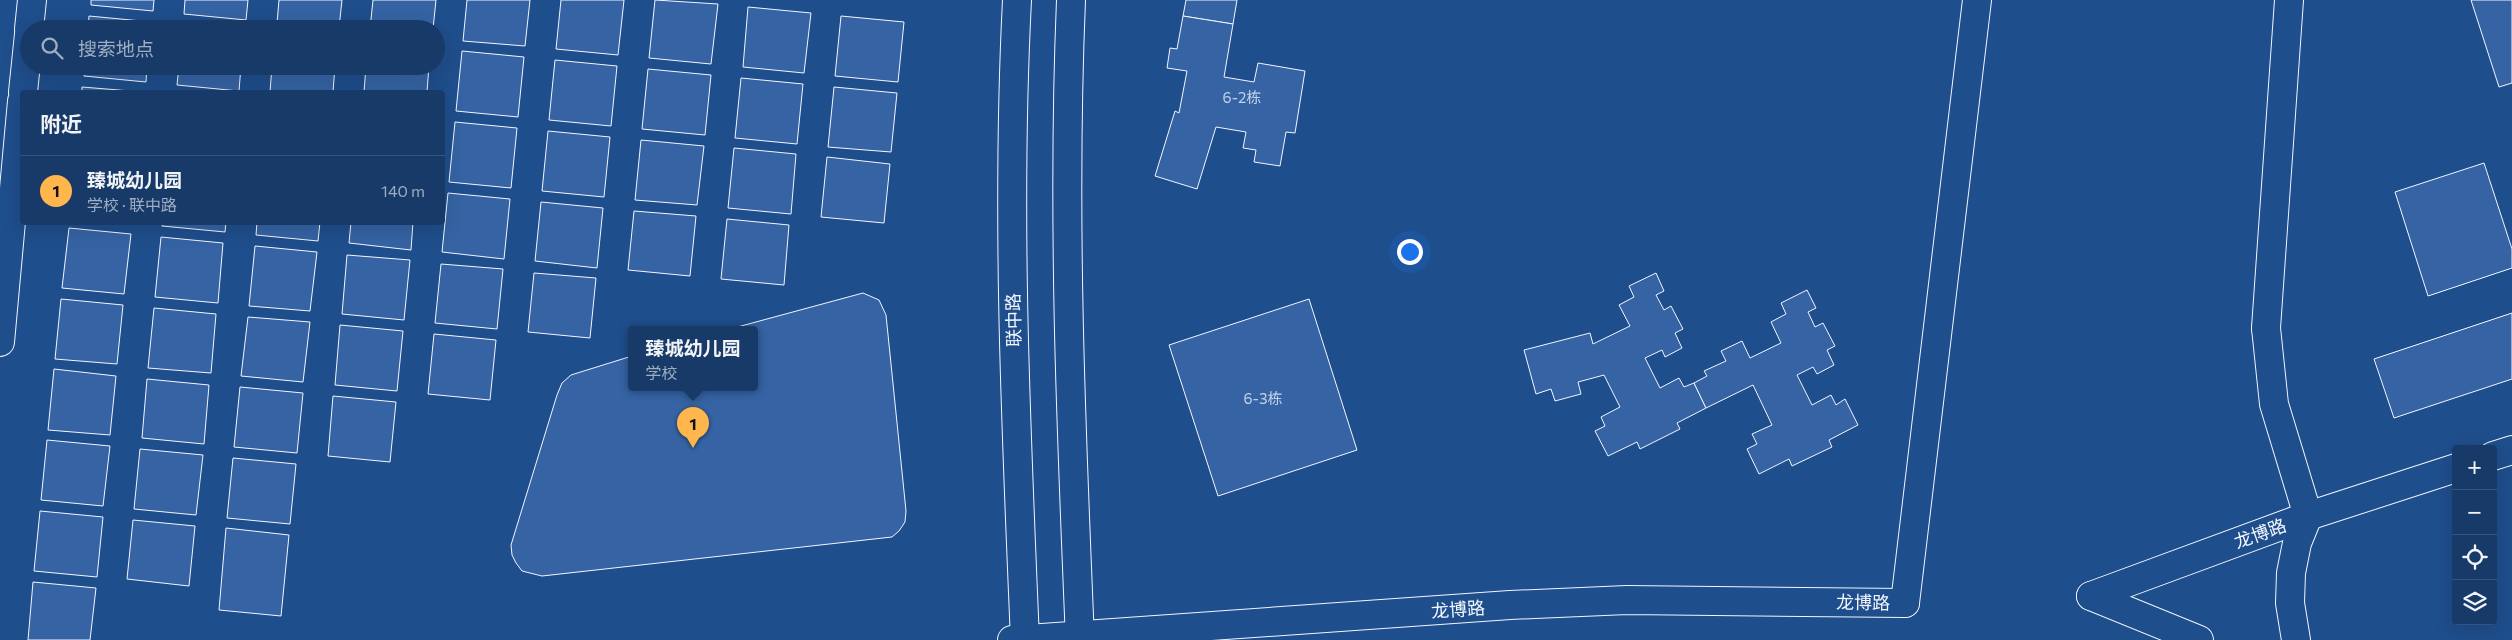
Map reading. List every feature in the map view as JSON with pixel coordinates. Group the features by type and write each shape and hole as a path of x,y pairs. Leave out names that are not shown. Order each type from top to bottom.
{"street":[{"path":"30,20 32,0"},
{"name":"联中路","path":"1017,0 1012,240 1021,640"},
{"path":"1071,0 1066,239 1068,362 1080,638"},
{"name":"龙博路","path":"1021,640 1080,638 1510,605 1617,600 1905,603 1976,0"},
{"path":"2289,0 2266,328 2274,404 2308,516 2297,543 2291,573 2290,603 2296,640"},
{"path":"23,90 25,75"},
{"path":"0,342 20,123"},
{"path":"2497,455 2512,450"},
{"name":"龙博路","path":"2199,640 2091,596 2308,516 2452,469"}],"building":[{"path":"91,0 154,0 153,11 91,5"},
{"path":"185,0 248,0 246,20 184,14"},
{"path":"279,0 342,0 340,20 277,20"},
{"path":"373,0 436,0 434,20 371,20"},
{"path":"467,0 530,0 525,46 463,41"},
{"path":"561,0 624,0 618,55 556,49"},
{"path":"655,0 718,4 711,64 649,58"},
{"path":"1186,0 1237,0 1233,24 1183,16"},
{"path":"2471,0 2512,0 2512,83 2499,87"},
{"path":"748,7 811,13 804,73 743,67"},
{"path":"89,16 131,20 89,20"},
{"path":"841,16 904,22 898,82 835,76"},
{"path":"1183,16 1233,24 1224,77 1254,82 1258,63 1305,71 1295,133 1286,132 1280,166 1254,162 1256,150 1243,148 1246,132 1216,127 1197,189 1155,176 1175,111 1179,113 1187,71 1167,68 1170,48 1177,49"},
{"path":"462,51 524,57 518,117 456,111"},
{"path":"555,60 617,66 611,126 549,120"},
{"path":"648,69 711,75 705,135 642,129"},
{"path":"84,75 146,75 146,82"},
{"path":"178,75 240,75 239,90 177,85"},
{"path":"271,75 334,75 333,90 270,90"},
{"path":"365,75 428,75 427,90 364,90"},
{"path":"741,78 803,84 797,144 735,138"},
{"path":"82,87 119,90 82,90"},
{"path":"834,87 897,93 891,152 828,147"},
{"path":"455,122 517,128 511,188 449,182"},
{"path":"548,131 610,137 604,197 542,191"},
{"path":"641,140 704,146 697,205 635,200"},
{"path":"734,148 796,154 791,214 728,208"},
{"path":"827,157 890,164 884,223 821,217"},
{"path":"2484,163 2512,249 2512,268 2428,296 2395,192"},
{"path":"448,193 510,199 504,259 442,252"},
{"path":"541,202 603,208 597,268 535,261"},
{"path":"634,211 696,216 690,276 628,270"},
{"path":"727,219 789,225 784,285 721,279"},
{"path":"162,225 226,225 225,232"},
{"path":"257,225 320,225 318,241 256,235"},
{"path":"351,225 413,225 411,250 349,243"},
{"path":"69,228 131,234 124,294 62,288"},
{"path":"161,237 223,243 218,303 155,297"},
{"path":"255,246 317,252 310,311 249,306"},
{"path":"347,255 410,260 404,320 342,314"},
{"path":"441,264 503,269 497,329 435,323"},
{"path":"534,273 596,278 590,338 528,332"},
{"path":"1656,273 1664,291 1656,295 1664,310 1671,306 1683,329 1675,333 1682,348 1665,357 1662,350 1645,358 1660,388 1679,378 1684,387 1694,383 1706,408 1677,423 1680,429 1640,449 1637,442 1608,456 1595,431 1605,426 1601,417 1620,407 1604,375 1578,382 1581,394 1555,401 1551,389 1536,394 1524,350 1590,333 1593,344 1630,326 1619,305 1634,297 1629,286"},
{"path":"1807,290 1816,308 1808,312 1815,327 1823,323 1835,346 1827,350 1834,365 1817,374 1813,367 1797,375 1812,405 1831,395 1836,405 1845,399 1858,425 1829,440 1832,447 1792,466 1789,459 1759,474 1747,449 1757,444 1752,434 1772,425 1753,385 1706,408 1694,383 1707,376 1704,371 1726,361 1721,351 1742,341 1750,358 1781,343 1771,322 1786,314 1781,303"},
{"path":"863,293 879,300 886,315 906,511 905,522 899,531 892,537 542,576 522,571 512,555 511,545 562,383 571,375 628,357 628,391 758,391 758,326 741,326"},
{"path":"61,299 123,305 117,364 55,359"},
{"path":"1309,299 1357,450 1218,496 1169,345"},
{"path":"154,308 216,314 211,373 148,368"},
{"path":"2512,313 2512,379 2394,418 2374,359"},
{"path":"248,317 310,322 303,382 241,376"},
{"path":"340,325 403,331 397,391 335,385"},
{"path":"434,334 496,340 490,400 428,394"},
{"path":"54,369 116,376 110,435 48,430"},
{"path":"147,379 209,385 204,444 142,438"},
{"path":"240,387 303,393 297,453 234,447"},
{"path":"333,396 396,402 390,462 328,456"},
{"path":"47,440 110,446 103,506 41,500"},
{"path":"140,449 203,455 196,515 134,509"},
{"path":"233,458 296,464 290,524 227,518"},
{"path":"40,511 103,517 97,577 34,571"},
{"path":"133,520 195,526 189,586 127,579"},
{"path":"226,528 289,535 281,616 219,610"},
{"path":"33,582 96,588 90,640 28,640"}],"place":[{"name":"臻城幼儿园","path":"693,448"}]}
